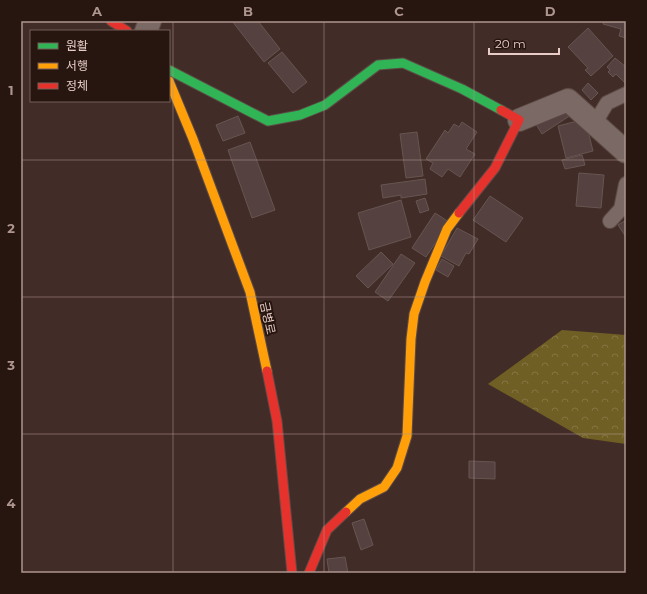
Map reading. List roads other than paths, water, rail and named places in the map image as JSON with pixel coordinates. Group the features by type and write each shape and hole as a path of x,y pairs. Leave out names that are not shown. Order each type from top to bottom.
{"street":[{"path":"111,21 124,30"},
{"path":"170,71 268,121 300,115 325,105 378,65 403,63 462,89 520,120"},
{"name":"금병로","path":"170,83 193,139 250,292 277,422 292,573"},
{"path":"309,573 327,530 360,499 384,487 397,468 407,436 411,339 414,314 425,282 447,229 495,168 520,120 568,100 626,152"}],"lane":[{"path":"595,123 607,103 626,94"},
{"path":"610,221 621,209 626,184"}]}
